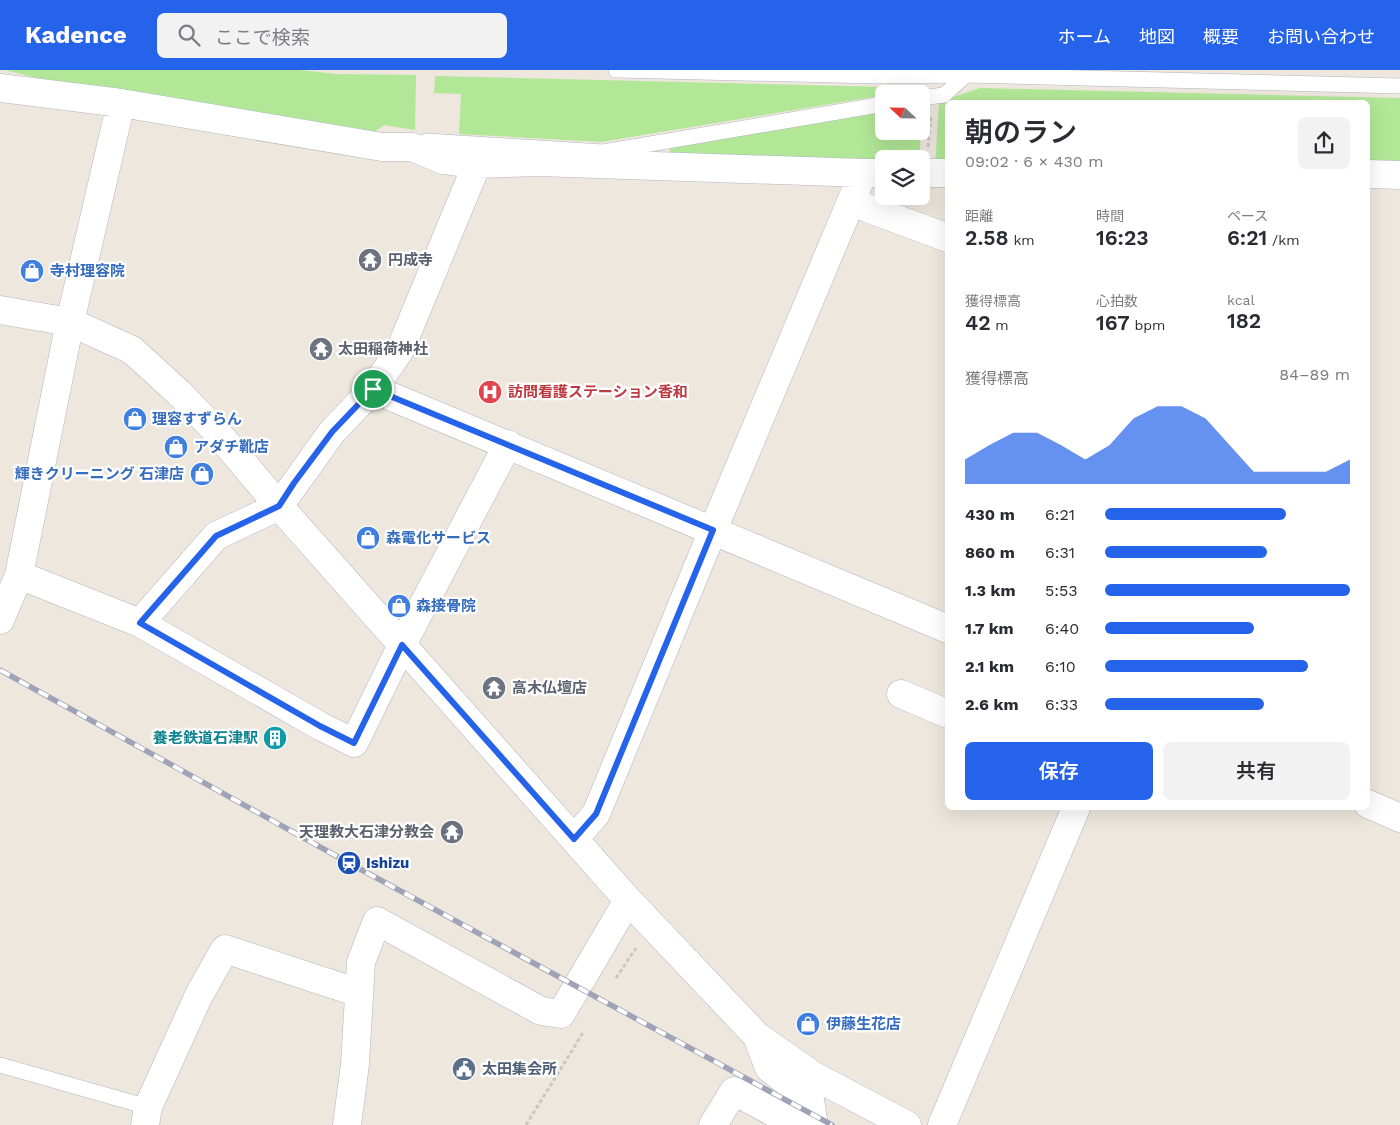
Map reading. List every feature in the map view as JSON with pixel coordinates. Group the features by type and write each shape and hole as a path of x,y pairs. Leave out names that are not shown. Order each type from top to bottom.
{"street":[{"path":"0,88 121,103 382,147 412,147 443,160 477,164 538,162 873,173"},
{"path":"0,620 12,578 121,103"},
{"path":"140,623 216,536 279,506 332,432 373,389 400,350 477,164"},
{"path":"574,839 596,814 851,202 873,173"},
{"path":"1370,174 1400,175"},
{"path":"851,202 945,237"},
{"path":"0,310 70,322 132,350 179,393 215,430 279,506 628,900 757,1036 814,1076 907,1125"},
{"path":"373,389 945,628"},
{"path":"12,578 140,623 320,726 354,743 402,645 508,444"},
{"path":"901,694 945,713"},
{"path":"1370,805 1400,818"},
{"path":"942,1125 1075,810"},
{"path":"347,1125 355,1064 361,962 377,921 541,1011 561,1014 628,900"},
{"path":"146,1116 199,995 225,949 358,993"},
{"path":"757,1036 769,1068 810,1100 814,1125"},
{"path":"713,1125 734,1091 797,1125"}],"lane":[{"path":"616,70 878,76 966,75 1400,86"},
{"path":"930,97 944,95 966,75"},
{"path":"412,147 427,141 603,152 875,106"},
{"path":"0,1065 146,1116"}],"path":[{"path":"930,140 932,173"},
{"path":"612,985 652,925"},
{"path":"592,963 616,978"},
{"path":"526,1125 586,1027"}],"green space":[{"path":"5,70 300,70 337,74 416,75 415,130 384,125 369,136 56,83"},
{"path":"435,76 875,87 875,97 601,142 459,134 461,94 434,93"},
{"path":"980,88 1400,98 1400,167 1370,166 1370,100 945,100 945,166 935,166 939,102"},
{"path":"875,112 875,140 920,140 920,150 875,150 875,166 669,158 670,146"}],"railway":[{"path":"0,670 349,863 832,1125"}],"place":[{"name":"円成寺","path":"370,260"},
{"name":"寺村理容院","path":"32,271"},
{"name":"太田稲荷神社","path":"321,349"},
{"name":"訪問看護ステーション香和","path":"490,392"},
{"name":"理容すずらん","path":"135,419"},
{"name":"アダチ靴店","path":"176,447"},
{"name":"輝きクリーニング 石津店","path":"202,474"},
{"name":"森電化サービス","path":"368,538"},
{"name":"森接骨院","path":"399,606"},
{"name":"高木仏壇店","path":"494,688"},
{"name":"養老鉄道石津駅","path":"275,738"},
{"name":"天理教大石津分教会","path":"452,832"},
{"name":"Ishizu","path":"349,863"},
{"name":"伊藤生花店","path":"808,1024"},
{"name":"太田集会所","path":"464,1069"}],"route":[{"path":"373,389 713,530 596,814 574,839 402,645 354,743 320,726 140,623 216,536 279,506 332,432 373,389"}]}
